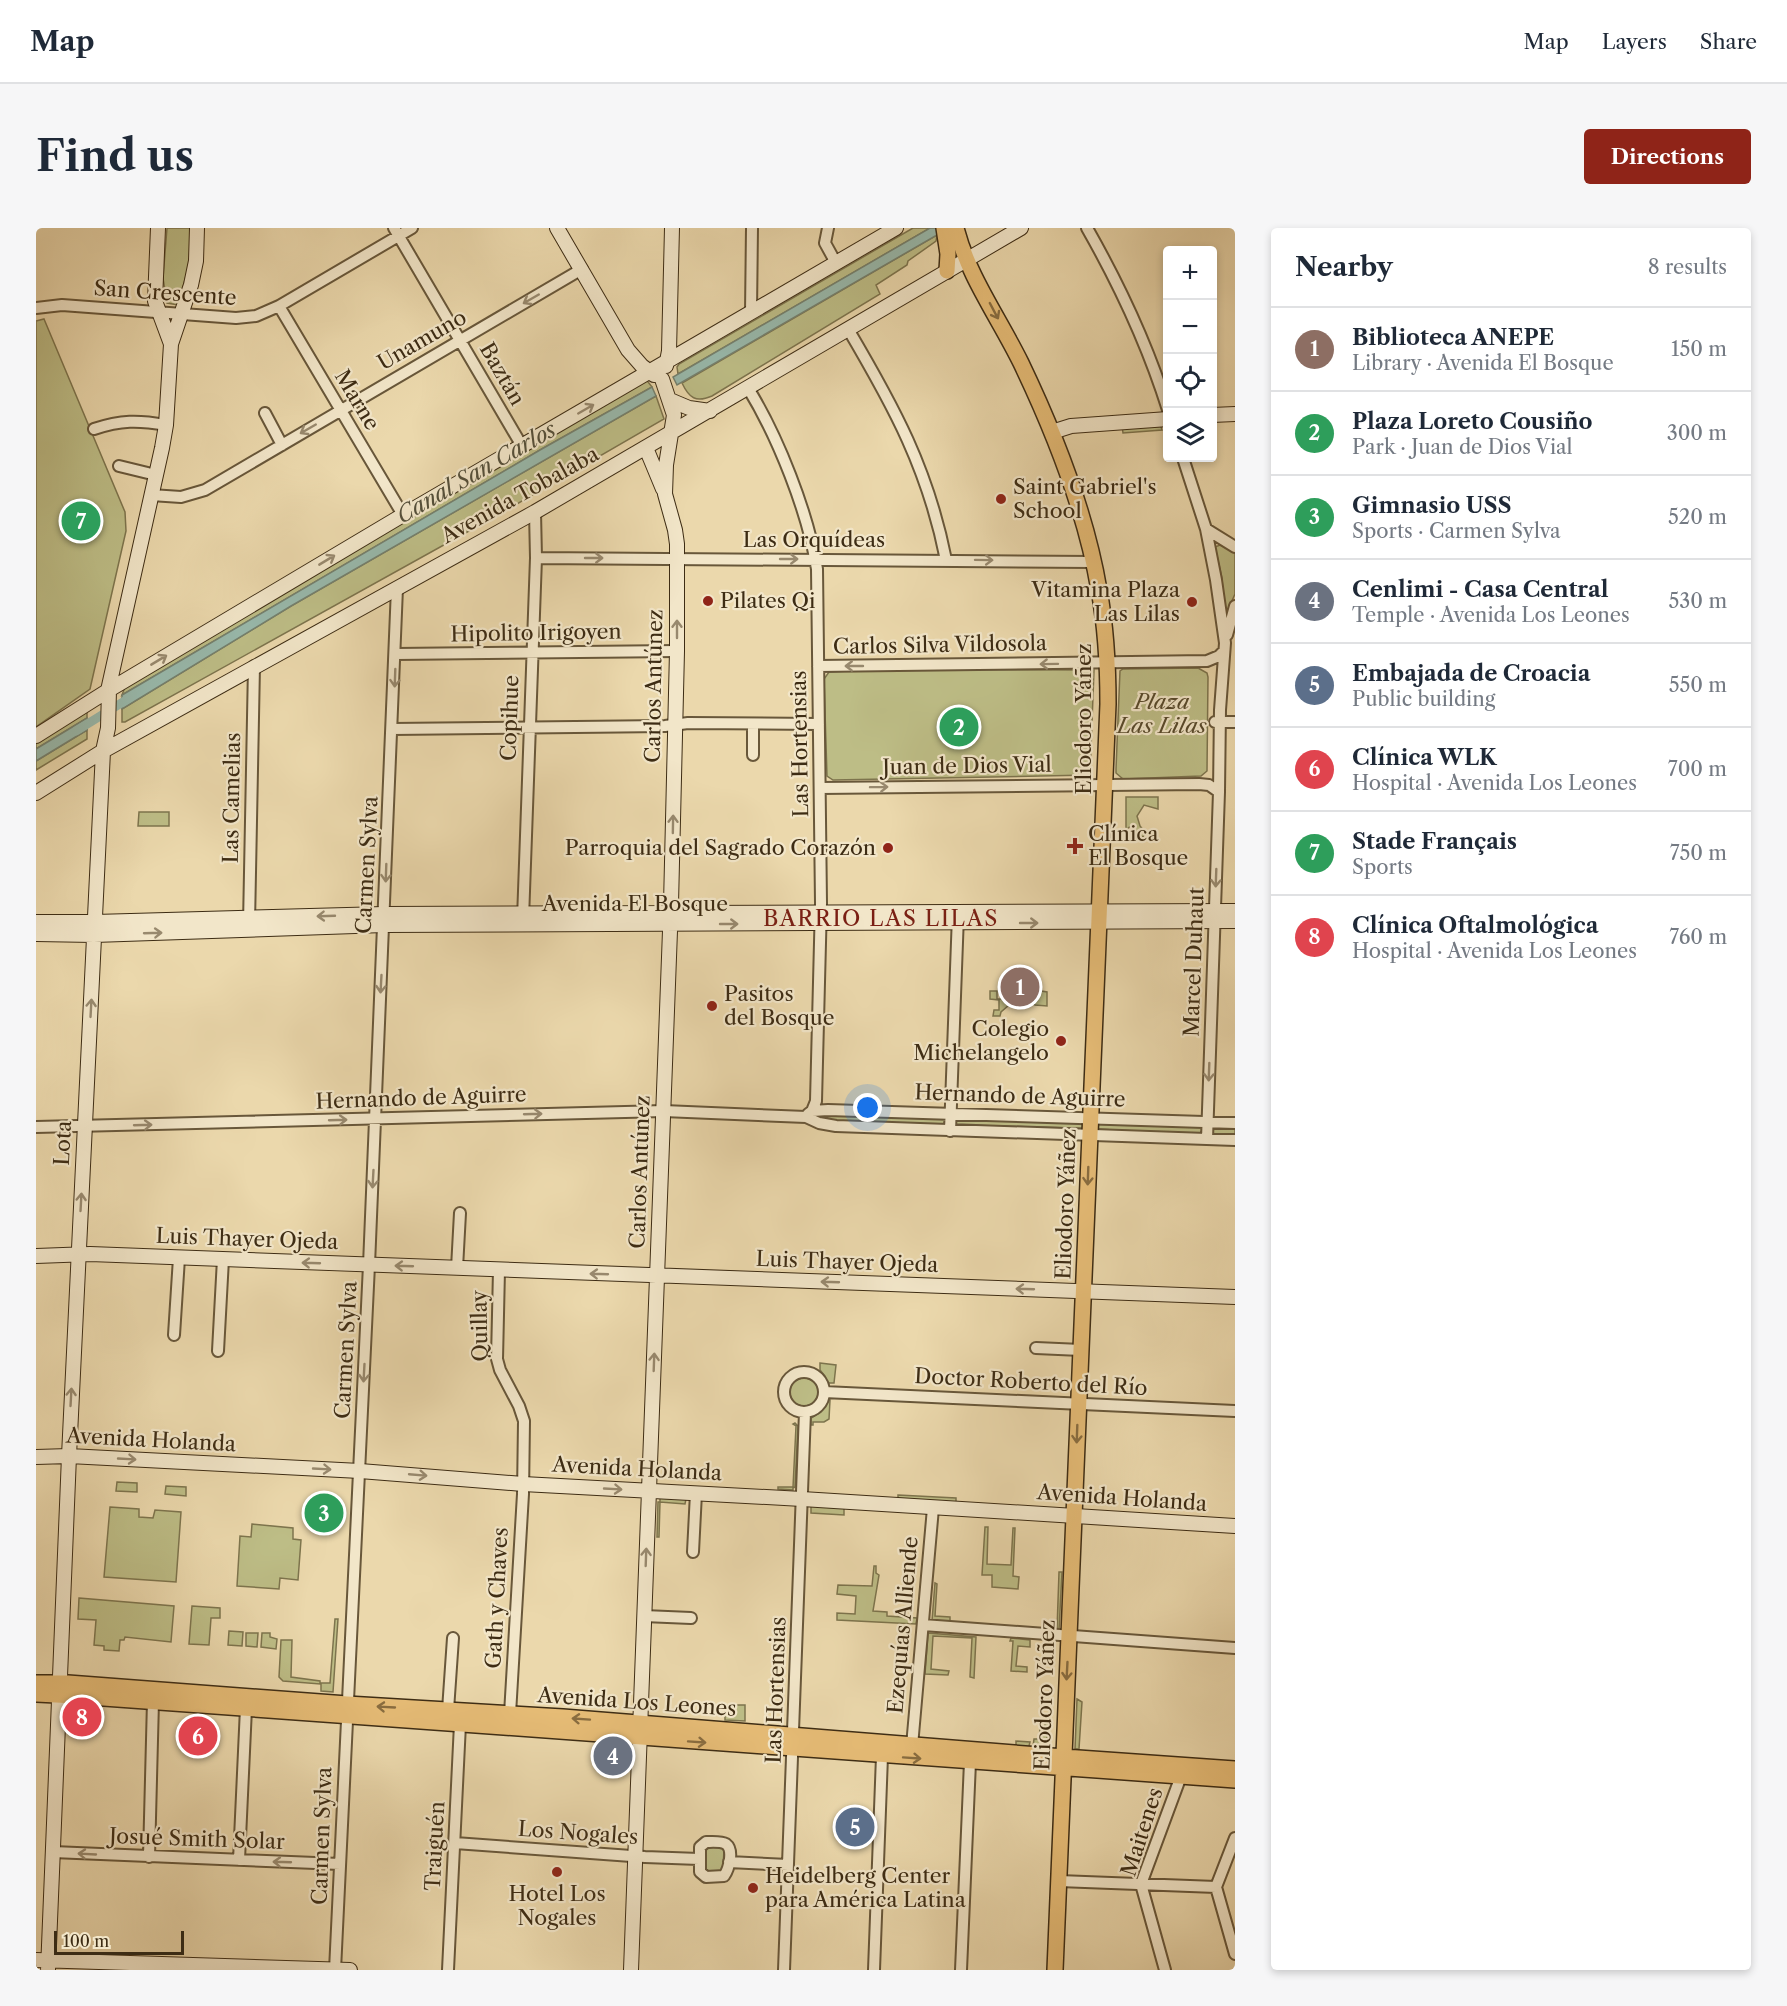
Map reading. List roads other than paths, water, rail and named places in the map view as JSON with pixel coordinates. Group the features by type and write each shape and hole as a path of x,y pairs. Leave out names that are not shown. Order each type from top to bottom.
{"main road":[{"name":"Eliodoro Yáñez","path":"948,231 1021,363 1052,432 1079,510 1093,562 1102,604 1108,663 1100,917 1055,1970"},
{"path":"947,271 948,231"},
{"name":"Avenida Los Leones","path":"36,1683 153,1701 246,1708 448,1710 510,1714 639,1730"},
{"name":"Avenida Los Leones","path":"36,1694 59,1688 347,1710 460,1724 639,1730 793,1742 912,1746 1235,1780"},
{"name":"Avenida Los Leones","path":"793,1742 882,1756 970,1762 1235,1769"}],"street":[{"path":"158,228 154,301 171,344"},
{"path":"171,344 182,314 196,261 197,228"},
{"name":"San Crescente","path":"36,308 62,305 246,317 263,314 397,232 412,228"},
{"path":"557,228 628,350 648,372 689,408 710,411"},
{"path":"665,388 672,228"},
{"path":"751,312 753,228"},
{"path":"828,228 825,243 836,263"},
{"path":"36,736 106,708 403,515 896,228"},
{"name":"Avenida Tobalaba","path":"36,793 103,751 535,512 1021,228"},
{"path":"1087,228 1115,279 1141,336 1166,408"},
{"name":"Baztán","path":"397,232 522,446"},
{"name":"Unamuno","path":"151,495 172,498 198,493 582,269"},
{"name":"Marne","path":"279,306 403,515"},
{"path":"848,329 879,381 910,441 927,484 946,560"},
{"name":"Lota","path":"44,1963 53,1852 78,1254 106,708 166,425 171,344"},
{"name":"Carlos Antúnez","path":"631,1970 664,1111 675,725 677,558 675,530 665,494 666,465 674,415 665,388"},
{"name":"Las Hortensias","path":"748,388 763,413 796,492 809,529 815,560 821,918 816,1101 809,1114"},
{"path":"266,412 282,445"},
{"path":"1217,416 1235,414"},
{"path":"1052,432 1071,426 1163,419"},
{"path":"94,429 117,422 143,421 166,425"},
{"path":"646,448 665,494"},
{"name":"Marcel Duhaut","path":"1184,462 1206,529 1225,647"},
{"path":"119,466 156,475"},
{"name":"Copihue","path":"523,919 536,558 535,512"},
{"path":"1206,529 1235,547"},
{"name":"Las Orquídeas","path":"536,558 1093,562"},
{"name":"Carmen Sylva","path":"335,1970 360,1471 393,729 397,588"},
{"name":"Marcel Duhaut","path":"1207,1139 1219,792 1217,722 1225,647 1235,606"},
{"name":"Carlos Silva Vildosola","path":"818,666 1207,661 1219,656 1225,647"},
{"name":"Hipolito Irigoyen","path":"396,654 676,651"},
{"path":"1199,784 1209,778 1212,770 1217,722 1216,670 1207,661"},
{"name":"Las Camelias","path":"249,924 254,666"},
{"path":"1217,722 1235,722"},
{"path":"753,724 753,754"},
{"path":"393,729 819,724"},
{"name":"Juan de Dios Vial","path":"820,788 1199,784 1209,786 1219,792"},
{"name":"Avenida El Bosque","path":"36,934 94,928 384,920 1215,916 1235,911"},
{"name":"Avenida El Bosque","path":"1215,916 1235,921"},
{"path":"950,1131 958,918"},
{"name":"Avenida El Bosque","path":"36,922 94,928"},
{"name":"Hernando de Aguirre","path":"36,1127 664,1111 809,1114 823,1110 1235,1123"},
{"name":"Hernando de Aguirre","path":"809,1114 830,1126 1235,1140"},
{"path":"457,1268 460,1214"},
{"name":"Luis Thayer Ojeda","path":"36,1257 78,1254 1235,1297"},
{"path":"174,1335 179,1258"},
{"path":"218,1351 223,1259"},
{"name":"Quillay","path":"499,1270 497,1359 500,1371 519,1406 524,1421 523,1484"},
{"path":"1036,1348 1081,1350"},
{"path":"802,1372 815,1374 820,1379 824,1392 821,1403 816,1408 805,1412 792,1408 785,1397 786,1383 790,1378 802,1372"},
{"name":"Doctor Roberto del Río","path":"824,1392 1235,1411"},
{"name":"Las Hortensias","path":"784,1970 805,1412"},
{"name":"Avenida Holanda","path":"36,1457 69,1456 360,1471 523,1484 1235,1526"},
{"name":"Gath y Chaves","path":"510,1714 523,1484"},
{"path":"693,1552 696,1493"},
{"name":"Ezequías Alliende","path":"912,1746 933,1508"},
{"path":"644,1616 692,1618"},
{"path":"923,1625 1235,1648"},
{"path":"448,1710 453,1638"},
{"path":"149,1857 153,1701"},
{"path":"239,1860 246,1708"},
{"name":"Traiguén","path":"448,1970 460,1724"},
{"path":"874,1970 882,1756"},
{"path":"961,1970 970,1762"},
{"name":"Maitenes","path":"1165,1970 1141,1884 1180,1776"},
{"path":"1235,1838 1216,1887 1235,1954"},
{"path":"723,1842 730,1850 729,1862 724,1876 706,1877 700,1872 699,1859 703,1844 723,1842"},
{"name":"Los Nogales","path":"454,1843 699,1859"},
{"name":"Josué Smith Solar","path":"53,1852 340,1864"},
{"path":"729,1862 788,1865"},
{"path":"1059,1881 1216,1887"},
{"path":"44,1963 350,1970"}],"waterway":[{"name":"Canal San Carlos","path":"76,731 131,697"}],"place":[{"name":"Saint Gabriel's School","path":"1001,499"},
{"name":"Stade Français","path":"81,521"},
{"name":"Pilates Qi","path":"708,601"},
{"name":"Vitamina Plaza Las Lilas","path":"1192,602"},
{"name":"Plaza Loreto Cousiño","path":"959,727"},
{"name":"Clínica El Bosque","path":"1075,846"},
{"name":"Parroquia del Sagrado Corazón","path":"888,848"},
{"name":"Biblioteca ANEPE","path":"1020,987"},
{"name":"Pasitos del Bosque","path":"712,1006"},
{"name":"Colegio Michelangelo","path":"1061,1041"},
{"name":"Gimnasio USS","path":"324,1513"},
{"name":"Clínica Oftalmológica","path":"82,1717"},
{"name":"Clínica WLK","path":"198,1736"},
{"name":"Cenlimi - Casa Central","path":"613,1756"},
{"name":"Embajada de Croacia","path":"855,1827"},
{"name":"Hotel Los Nogales","path":"557,1872"},
{"name":"Heidelberg Center para América Latina","path":"753,1888"}],"district":[{"name":"BARRIO LAS LILAS","path":"881,918"}],"park label":[{"name":"Plaza Las Lilas","path":"1162,714"}]}
